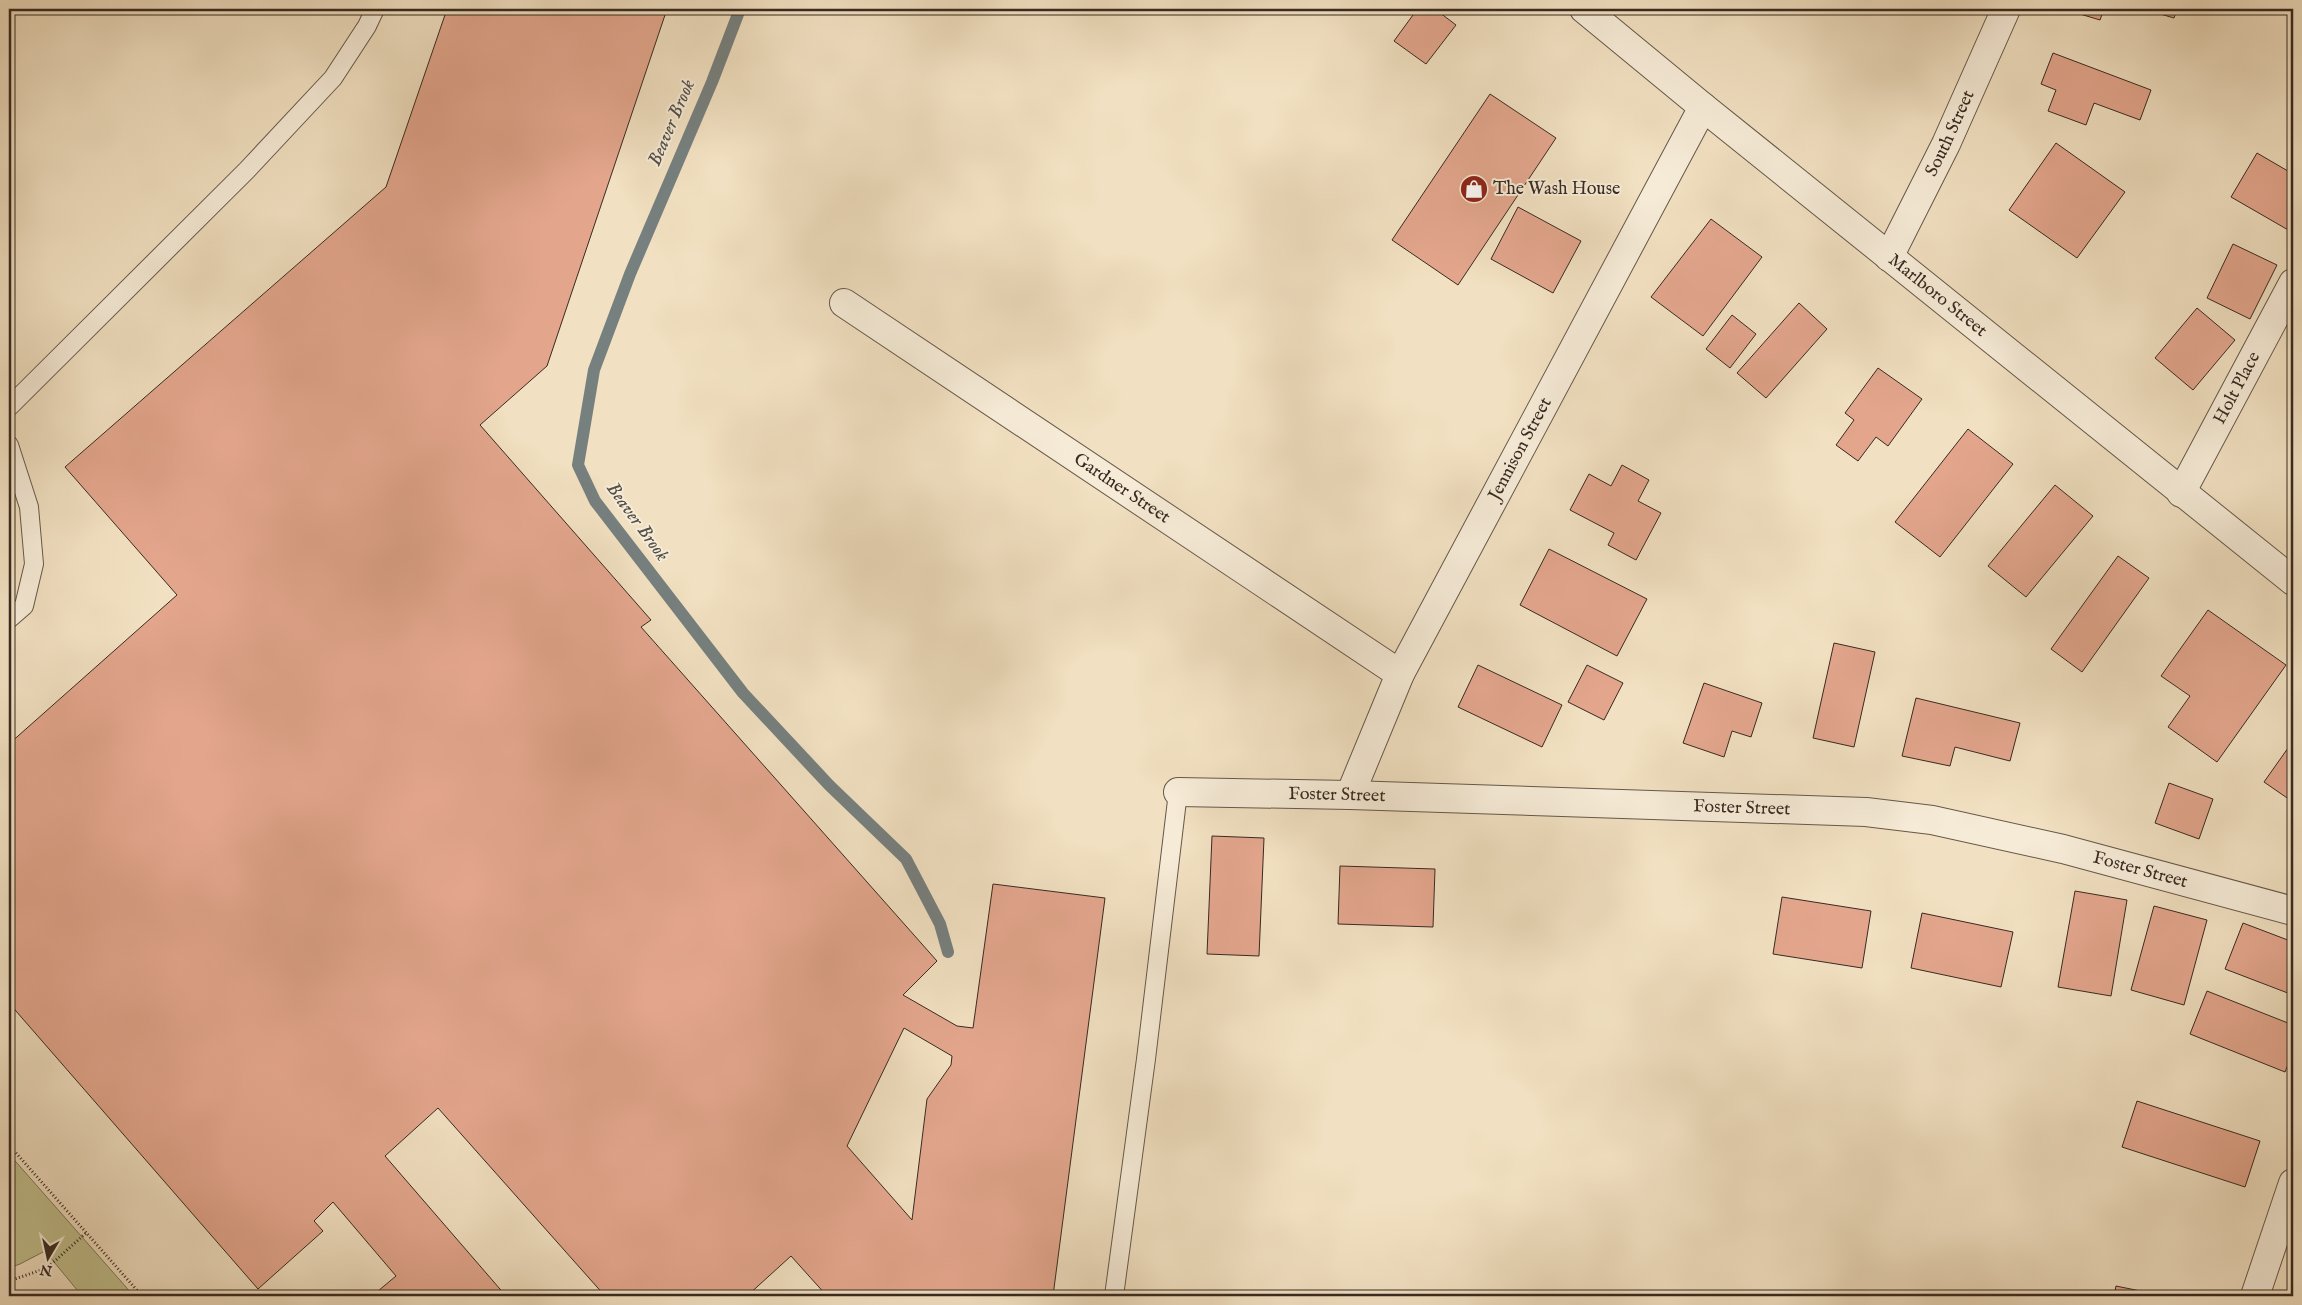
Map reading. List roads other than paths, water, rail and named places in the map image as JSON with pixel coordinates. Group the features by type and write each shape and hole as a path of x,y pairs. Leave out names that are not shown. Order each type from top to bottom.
{"street":[{"name":"Marlboro Street","path":"1584,9 2181,493 2293,580"},
{"name":"South Street","path":"1889,257 1946,144 2006,9"},
{"name":"Jennison Street","path":"1350,795 1400,674 1703,107"},
{"name":"Holt Place","path":"2181,493 2293,283"},
{"name":"Gardner Street","path":"844,303 1400,674"},
{"name":"Foster Street","path":"1178,792 1350,795 1866,812 1932,820 2063,849 2293,911"},
{"path":"2255,1296 2293,1183"}],"lane":[{"path":"9,407 247,170 333,78 368,26 374,9"},
{"path":"9,445 29,507 34,564 24,606 9,619"},
{"path":"1114,1296 1146,1059 1178,792"}],"waterway":[{"name":"Beaver Brook","path":"740,9 712,82 630,274 594,370 578,465 595,501 743,693 829,785 906,859 940,924 948,952"}],"place":[{"name":"The Wash House","path":"1474,189"}]}
